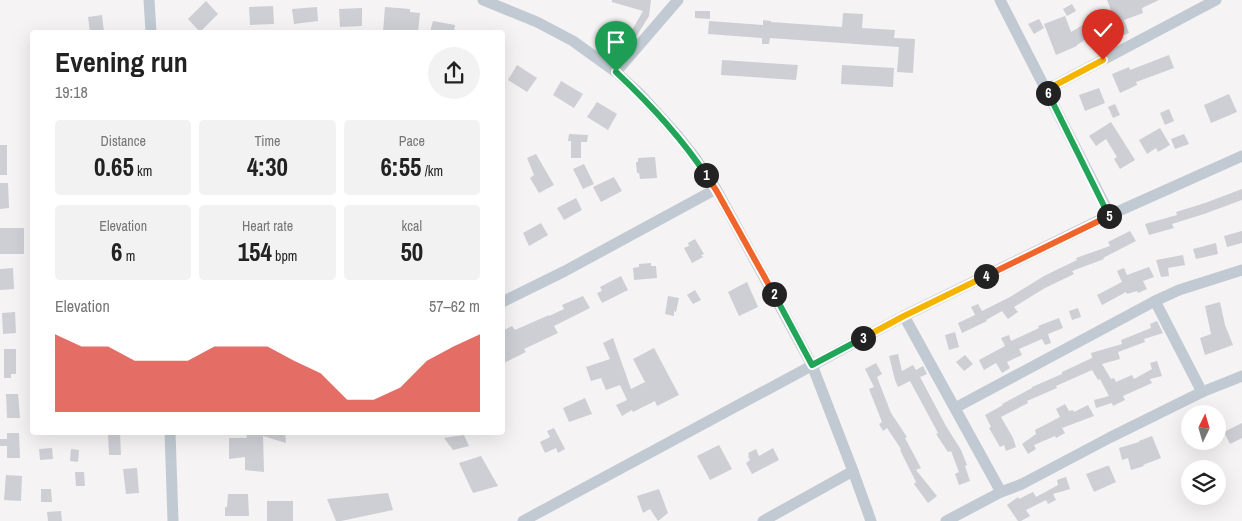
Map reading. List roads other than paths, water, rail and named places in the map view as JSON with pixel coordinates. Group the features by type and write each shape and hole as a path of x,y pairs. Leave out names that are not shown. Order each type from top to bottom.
{"street":[{"path":"149,0 151,30"},
{"path":"483,0 537,22 573,41 616,72 640,94 696,159 716,190 812,365 871,521"},
{"path":"616,72 678,0"},
{"path":"1000,0 1110,215"},
{"path":"1046,90 1216,0"},
{"path":"523,521 904,316 1110,215 1242,156"},
{"path":"505,301 565,271 716,190"},
{"path":"955,408 1179,290 1242,270"},
{"path":"1155,302 1202,392"},
{"path":"904,316 1001,492"},
{"path":"946,521 1202,392 1242,376"},
{"path":"170,435 172,521"},
{"path":"763,521 853,471"}]}
